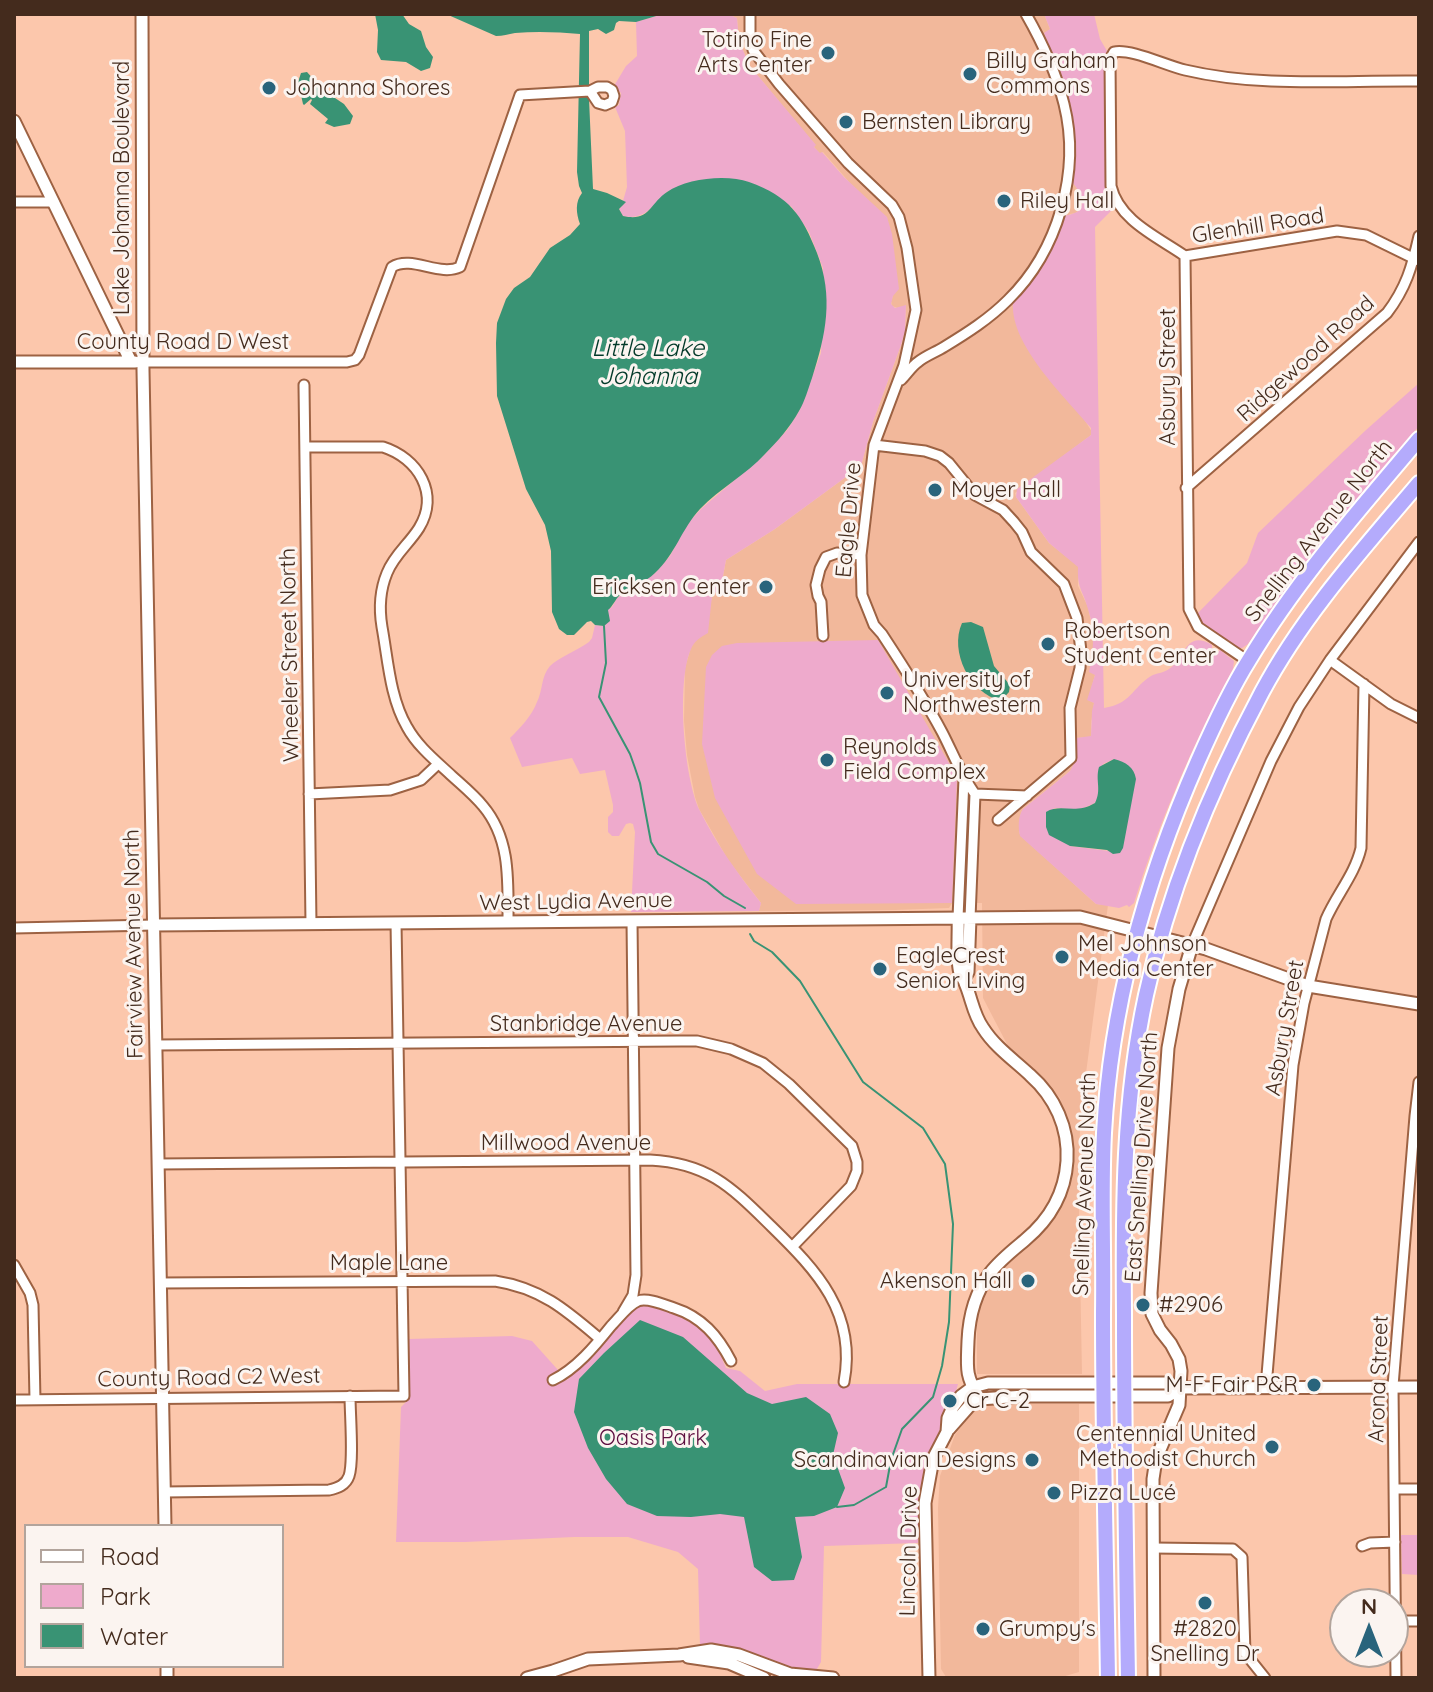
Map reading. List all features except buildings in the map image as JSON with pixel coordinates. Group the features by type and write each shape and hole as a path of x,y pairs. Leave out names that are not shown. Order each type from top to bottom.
{"highway":[{"name":"Snelling Avenue North","path":"1108,1678 1103,1390 1104,1133 1118,1016 1136,931 1188,783 1248,661 1306,577 1419,439"},
{"name":"Snelling Avenue North","path":"1128,1678 1123,1189 1138,1032 1160,937 1200,822 1262,692 1331,590 1419,483"}],"street":[{"name":"Lake Johanna Boulevard","path":"137,362 143,323 142,14"},
{"name":"Eagle Drive","path":"750,14 753,50 848,163 892,205 899,217 916,310 907,352 874,445 861,555 862,595 874,625 928,706 964,779 975,794"},
{"name":"Eagle Drive","path":"897,384 918,361 966,334 1009,299 1036,267 1053,231 1068,174 1067,124 1052,68 1026,14"},
{"name":"Glenhill Road","path":"1416,260 1366,235 1337,231 1185,256 1131,219 1116,202 1111,186 1110,59 1114,52 1124,51 1180,69 1260,81 1419,81"},
{"name":"County Road D West","path":"14,362 352,361 359,355 392,267 403,263 450,269 460,267 520,95 584,91"},
{"path":"14,121 116,330 137,362"},
{"path":"14,202 54,202"},
{"name":"Ridgewood Road","path":"1186,488 1387,313 1399,298 1416,260 1419,236"},
{"name":"Asbury Street","path":"1185,256 1188,602 1191,616 1198,627 1248,661"},
{"path":"116,330 130,329 143,323"},
{"path":"907,352 918,361"},
{"name":"Fairview Avenue North","path":"137,362 154,925 165,1524"},
{"name":"Wheeler Street North","path":"304,385 311,924"},
{"path":"874,445 925,451 949,463 975,495 1003,510 1014,522 1031,552 1064,584 1073,604 1081,651 1070,708 1071,758 998,820"},
{"path":"306,447 383,447 410,461 422,477 427,498 423,519 395,558 381,596 380,611 394,694 402,718 417,742 484,808 499,833 507,861 508,922"},
{"name":"East Snelling Drive North","path":"1154,1678 1153,1479 1156,1459 1179,1405 1181,1388 1179,1359 1152,1314 1151,1293 1168,1048 1179,989 1192,945 1271,761 1299,707 1330,660 1415,556 1419,542"},
{"path":"823,636 821,602 816,585 820,569 826,557 837,553 861,555"},
{"path":"1330,660 1391,704 1419,718"},
{"name":"Asbury Street","path":"1266,1387 1298,1030 1326,919 1353,872 1361,848 1364,684"},
{"path":"309,794 390,790 421,780 438,764"},
{"name":"Eagle Drive","path":"964,779 964,918"},
{"path":"979,1399 967,1373 969,1324 976,1296 1000,1261 1048,1216 1065,1176 1067,1148 1061,1120 1048,1094 1000,1049 982,1027 959,972 975,794 1027,796"},
{"name":"West Lydia Avenue","path":"14,928 1080,917 1192,945"},
{"path":"553,1380 564,1375 600,1339 633,1295 636,1275 632,921"},
{"path":"396,923 403,1281"},
{"path":"1192,945 1308,986 1419,1004"},
{"name":"Stanbridge Avenue","path":"156,1045 633,1041 716,1044 763,1063 783,1078 852,1146 857,1171 851,1186 792,1247"},
{"name":"Arona Street","path":"1396,1588 1393,1386 1419,1082"},
{"name":"Millwood Avenue","path":"158,1164 635,1160 668,1161 697,1168 738,1195 811,1266 822,1281 839,1315 847,1352 844,1382"},
{"path":"14,1265 30,1293 33,1305 35,1400"},
{"path":"636,1275 645,1295 658,1303"},
{"name":"County Road C2 West","path":"14,1400 404,1396 403,1281"},
{"name":"Maple Lane","path":"160,1283 495,1281 524,1288 556,1302 600,1339"},
{"path":"623,1312 643,1300 685,1312 715,1335 731,1361"},
{"path":"973,1387 988,1383 1124,1390 1168,1396 1181,1388 1419,1387"},
{"name":"Lincoln Drive","path":"929,1678 925,1503 933,1459 947,1432 948,1418 961,1396 973,1387"},
{"path":"947,1432 979,1399 1103,1390"},
{"path":"164,1492 329,1490 343,1485 349,1475 350,1396"},
{"path":"1394,1489 1419,1489"},
{"path":"1362,1546 1395,1542"},
{"path":"1153,1548 1233,1549 1242,1557 1245,1653 1265,1678"},
{"path":"527,1678 588,1659 679,1655 711,1650 730,1652 790,1674 833,1678"},
{"path":"679,1655 729,1663 764,1678"}],"shaded area":[{"name":"University of Northwestern","path":"728,14 1044,14 1050,29 1044,34 1067,96 1074,149 1072,182 1079,190 1081,200 1080,207 1076,213 1070,214 1044,260 1013,303 1092,432 1015,493 1049,543 1078,566 1078,586 1088,607 1092,627 1095,675 1088,700 1094,703 1091,737 1076,738 1076,763 1023,809 1019,832 1096,904 1108,905 1080,1119 1082,1374 977,1374 977,1307 999,1270 1021,1252 1059,1209 1073,1155 1060,1098 1009,1048 983,998 982,903 952,903 949,908 895,910 759,911 761,903 728,860 695,797 684,721 685,668 691,647 709,613 712,596 721,587 726,560 775,529 861,466 905,331 906,306 892,306 893,296 856,190 823,152 820,154 814,147 749,65 739,40 737,18"},
{"path":"984,1404 1079,1404 1079,1672 1062,1677 946,1677 941,1669 940,1476 955,1435 970,1414"}],"green space":[{"path":"663,14 728,14 737,18 739,40 749,65 816,145 814,147 887,217 899,289 891,304 895,308 906,305 905,331 861,466 775,529 726,560 721,587 712,596 708,633 694,644 686,664 684,730 694,796 721,847 761,903 759,911 631,912 635,832 630,823 626,824 619,836 608,832 608,817 613,812 613,805 605,770 580,774 572,758 522,767 510,738 532,712 550,666 589,642 595,625 604,626 608,609 617,598 655,573 670,556 686,525 765,454 788,429 800,409 821,353 823,268 809,232 791,206 668,191 643,214 623,216 619,209 625,202 627,187 625,131 615,107 619,105 621,93 614,86 626,66 637,56 636,22"},
{"path":"1044,14 1094,14 1100,39 1107,51 1106,186 1113,209 1095,227 1104,708 1120,703 1151,676 1169,669 1196,640 1212,645 1215,655 1220,650 1234,661 1233,669 1178,783 1134,903 1119,908 1096,904 1020,836 1019,829 1023,809 1070,771 1077,758 1076,738 1091,736 1094,703 1087,700 1095,675 1089,672 1093,648 1092,625 1079,585 1078,567 1049,543 1016,497 1017,489 1091,435 1091,428 1041,370 1020,336 1014,319 1013,303 1044,260 1064,216 1077,212 1082,204 1081,196 1072,182 1073,141 1068,106 1044,33 1050,29","holes":["1114,759 1109,851 1070,846 1054,808 1079,810 1095,803 1103,764"]},
{"path":"1419,383 1419,426 1327,535 1248,644 1236,648 1204,626 1196,615 1247,563 1258,533"},
{"name":"Reynolds Field Complex","path":"878,640 957,777 952,903 796,904 757,874 715,798 702,744 706,667 712,655 722,646 737,643"},
{"name":"Oasis Park","path":"645,1303 698,1325 712,1339 726,1368 740,1371 765,1391 797,1384 958,1384 925,1466 918,1543 824,1546 821,1662 814,1674 782,1667 735,1648 700,1646 698,1569 678,1552 628,1537 396,1542 401,1407 408,1400 409,1339 512,1336 532,1341 567,1380 634,1306"},
{"path":"1401,1535 1419,1535 1419,1575 1402,1574"}],"water":[{"path":"375,14 402,14 409,24 421,31 433,57 430,68 421,71 406,62 381,60 377,52"},
{"name":"Little Lake Johanna","path":"446,14 663,14 636,22 619,21 614,30 606,34 598,29 589,31 593,189 626,202 619,209 623,216 632,217 644,214 667,192 685,183 719,178 749,182 775,194 793,209 806,228 822,269 827,301 824,331 806,395 792,423 758,462 700,509 655,573 619,596 608,610 610,621 604,626 587,622 574,635 567,635 559,629 552,612 551,551 545,525 526,489 497,396 496,343 497,323 506,299 514,288 530,277 550,248 580,224 577,208 582,193 577,172 580,34 531,32 496,36"},
{"path":"307,72 323,90 344,104 353,116 350,124 334,127 325,123 328,119 310,104 311,99 303,104 298,82 301,73"},
{"path":"971,622 983,627 994,666 1010,685 1009,692 1001,701 980,690 960,658 958,646 962,623"},
{"path":"1114,759 1129,766 1136,779 1120,853 1070,846 1049,835 1046,812 1095,803 1099,767"},
{"path":"640,1320 683,1337 747,1393 772,1404 806,1397 830,1414 838,1433 833,1455 845,1488 837,1507 814,1516 795,1517 802,1557 794,1580 772,1581 754,1567 744,1517 720,1514 657,1516 627,1504 606,1479 588,1448 574,1412 579,1379"}],"waterway":[{"path":"604,626 606,663 599,697 630,754 640,783 651,842 658,854 745,908"},
{"path":"750,934 800,981 863,1082 923,1128 945,1164 953,1224 949,1322 933,1397 902,1429 886,1487 854,1505 837,1507"}],"place":[{"name":"Totino Fine Arts Center","path":"828,53"},
{"name":"Billy Graham Commons","path":"970,74"},
{"name":"Johanna Shores","path":"269,88"},
{"name":"Bernsten Library","path":"846,122"},
{"name":"Riley Hall","path":"1004,201"},
{"name":"Moyer Hall","path":"935,490"},
{"name":"Ericksen Center","path":"766,587"},
{"name":"Robertson Student Center","path":"1048,644"},
{"name":"University of Northwestern","path":"887,693"},
{"name":"Reynolds Field Complex","path":"827,760"},
{"name":"Mel Johnson Media Center","path":"1062,957"},
{"name":"EagleCrest Senior Living","path":"880,969"},
{"name":"Akenson Hall","path":"1028,1281"},
{"name":"#2906","path":"1143,1305"},
{"name":"M-F Fair P&R","path":"1314,1385"},
{"name":"Cr C-2","path":"950,1401"},
{"name":"Centennial United Methodist Church","path":"1272,1447"},
{"name":"Scandinavian Designs","path":"1032,1460"},
{"name":"Pizza Lucé","path":"1054,1493"},
{"name":"#2820 Snelling Dr","path":"1205,1603"},
{"name":"Grumpy's","path":"983,1629"}]}
